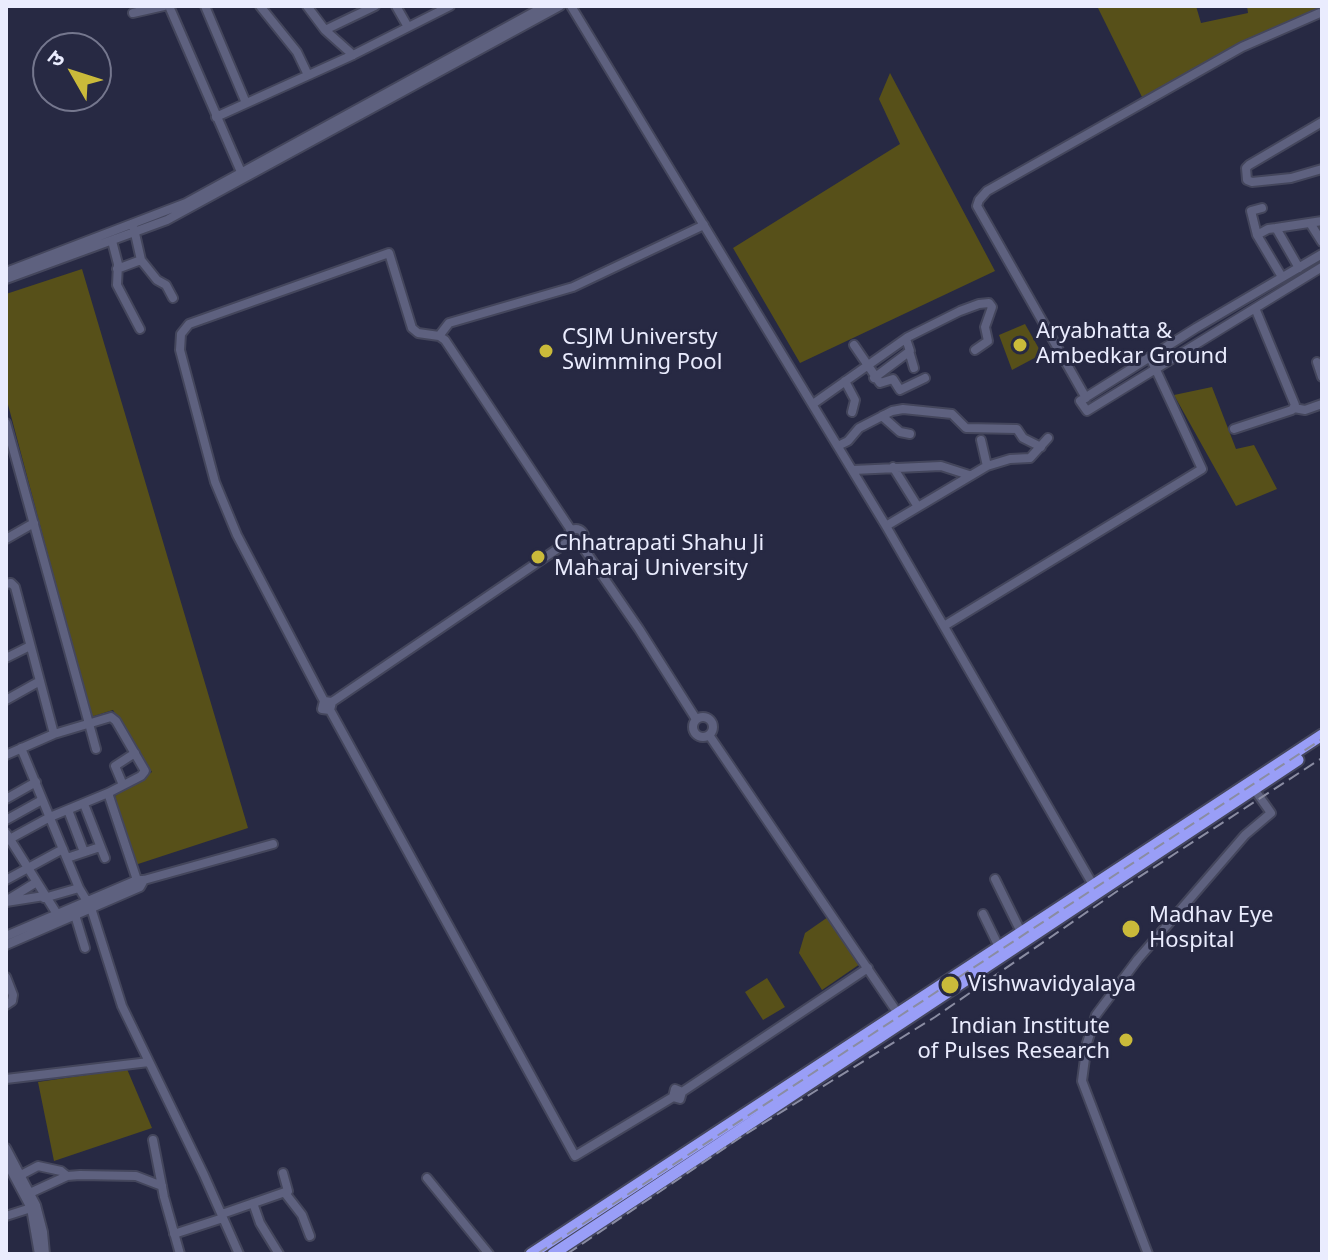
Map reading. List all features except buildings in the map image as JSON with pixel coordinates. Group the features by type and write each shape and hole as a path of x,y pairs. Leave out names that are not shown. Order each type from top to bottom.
{"highway":[{"path":"901,1017 1021,932 1095,890 1322,735"},
{"path":"531,1254 594,1220 1322,744"},
{"path":"553,1254 594,1220"}],"street":[{"path":"205,6 246,103"},
{"path":"260,6 297,52 308,75"},
{"path":"307,6 325,30 353,55"},
{"path":"325,30 362,9 375,6"},
{"path":"396,6 408,27"},
{"path":"216,117 353,55 437,9 450,6"},
{"path":"201,199 241,172 545,6"},
{"path":"6,272 133,229 201,199 560,6"},
{"path":"585,6 573,9 853,470 1095,890"},
{"path":"133,13 169,7 241,172"},
{"path":"1322,12 1242,47 987,191 977,206 1087,411 1322,267"},
{"path":"1322,122 1248,166 1247,180 1291,178 1322,169"},
{"path":"1262,208 1251,211 1257,235 1282,277"},
{"path":"1257,235 1268,229 1322,221"},
{"path":"1310,223 1322,242"},
{"path":"439,336 449,323 573,287 704,225"},
{"path":"1276,228 1299,268"},
{"path":"6,279 112,241 133,229"},
{"path":"133,229 141,260 157,280 166,285 173,298"},
{"path":"112,241 117,285 140,329"},
{"path":"571,530 449,345 439,336 418,333 412,328 389,253 193,322 181,334 180,350 221,500 263,587 575,1156 673,1097 680,1099 682,1092 868,968"},
{"path":"1083,400 1322,254"},
{"path":"117,269 141,260"},
{"path":"813,404 906,339 960,311 989,303 992,307 985,327 988,341 975,350"},
{"path":"1255,308 1285,378 1294,408"},
{"path":"906,339 914,368"},
{"path":"854,345 874,378 882,384 893,379 899,391 925,378"},
{"path":"874,378 909,351"},
{"path":"944,626 1202,469 1150,357"},
{"path":"1317,362 1322,377"},
{"path":"845,381 855,400 852,412"},
{"path":"1234,429 1294,408 1305,410 1322,404"},
{"path":"838,446 848,441 859,428 903,409 948,413 966,428 1017,429 1022,438 1041,447"},
{"path":"882,416 900,432 910,434"},
{"path":"6,423 96,749"},
{"path":"886,526 987,466 1010,459 1030,458 1048,438"},
{"path":"981,440 987,466"},
{"path":"853,470 944,466 969,475"},
{"path":"893,467 918,507"},
{"path":"6,539 34,523"},
{"path":"569,541 571,530"},
{"path":"569,541 580,543 584,538 582,532 571,530"},
{"path":"328,704 569,541"},
{"path":"580,543 696,719"},
{"path":"6,584 11,583 15,587 54,734"},
{"path":"6,658 30,646"},
{"path":"6,700 40,681"},
{"path":"6,755 54,734 108,717 113,719 145,771 108,793 7,838 57,914"},
{"path":"704,717 711,721 713,728 709,735 701,737 694,733 692,726 696,719 704,717"},
{"path":"709,735 901,1017"},
{"path":"21,748 79,888 89,905 118,995 239,1254"},
{"path":"123,785 115,766 135,753"},
{"path":"6,799 36,782"},
{"path":"1148,1254 1082,1081 1087,1043 1096,1015 1138,959 1245,835 1271,813 1254,789"},
{"path":"108,793 140,882"},
{"path":"6,820 42,800"},
{"path":"84,804 105,858"},
{"path":"68,810 84,852"},
{"path":"6,936 140,882 273,844"},
{"path":"8,875 65,854 100,847"},
{"path":"995,879 1021,932"},
{"path":"6,901 35,883"},
{"path":"6,901 44,897 79,888"},
{"path":"6,945 75,915 89,905"},
{"path":"983,914 999,947"},
{"path":"75,915 85,948"},
{"path":"6,977 13,998 6,1005"},
{"path":"6,1079 149,1062"},
{"path":"153,1140 180,1254"},
{"path":"6,1148 36,1205 45,1254"},
{"path":"6,1161 31,1208 39,1254"},
{"path":"21,1175 38,1166 63,1171 67,1176"},
{"path":"174,1234 285,1193 289,1190 283,1173"},
{"path":"30,1193 67,1176 136,1176 162,1186"},
{"path":"427,1178 489,1254"},
{"path":"285,1193 302,1215 310,1236"},
{"path":"253,1203 260,1223 279,1254"},
{"path":"6,1216 31,1208"}],"shaded area":[{"path":"1097,6 1196,6 1201,23 1248,13 1247,6 1322,6 1142,97"},
{"path":"890,73 995,271 800,363 733,248 900,144 879,99"},
{"path":"82,269 248,828 135,865 115,796 152,772 113,710 91,717 6,397 6,294"},
{"name":"Aryabhatta & Ambedkar Ground","path":"1025,324 1042,354 1012,370 999,335"},
{"path":"1212,387 1236,449 1254,445 1277,489 1236,506 1174,395"},
{"path":"828,917 860,964 822,990 799,953 805,933"},
{"path":"767,978 785,1007 763,1020 745,992"},
{"path":"127,1069 152,1128 54,1161 38,1082"}],"railway":[{"path":"537,1254 1322,739"},
{"path":"567,1254 741,1137 935,1017 1116,892 1322,758"}],"place":[{"name":"Aryabhatta & Ambedkar Ground","path":"1020,345"},
{"name":"CSJM Universty Swimming Pool","path":"546,351"},
{"name":"Chhatrapati Shahu Ji Maharaj University","path":"538,557"},
{"name":"Madhav Eye Hospital","path":"1131,929"},
{"name":"Vishwavidyalaya","path":"950,985"},
{"name":"Indian Institute of Pulses Research","path":"1126,1040"}]}
